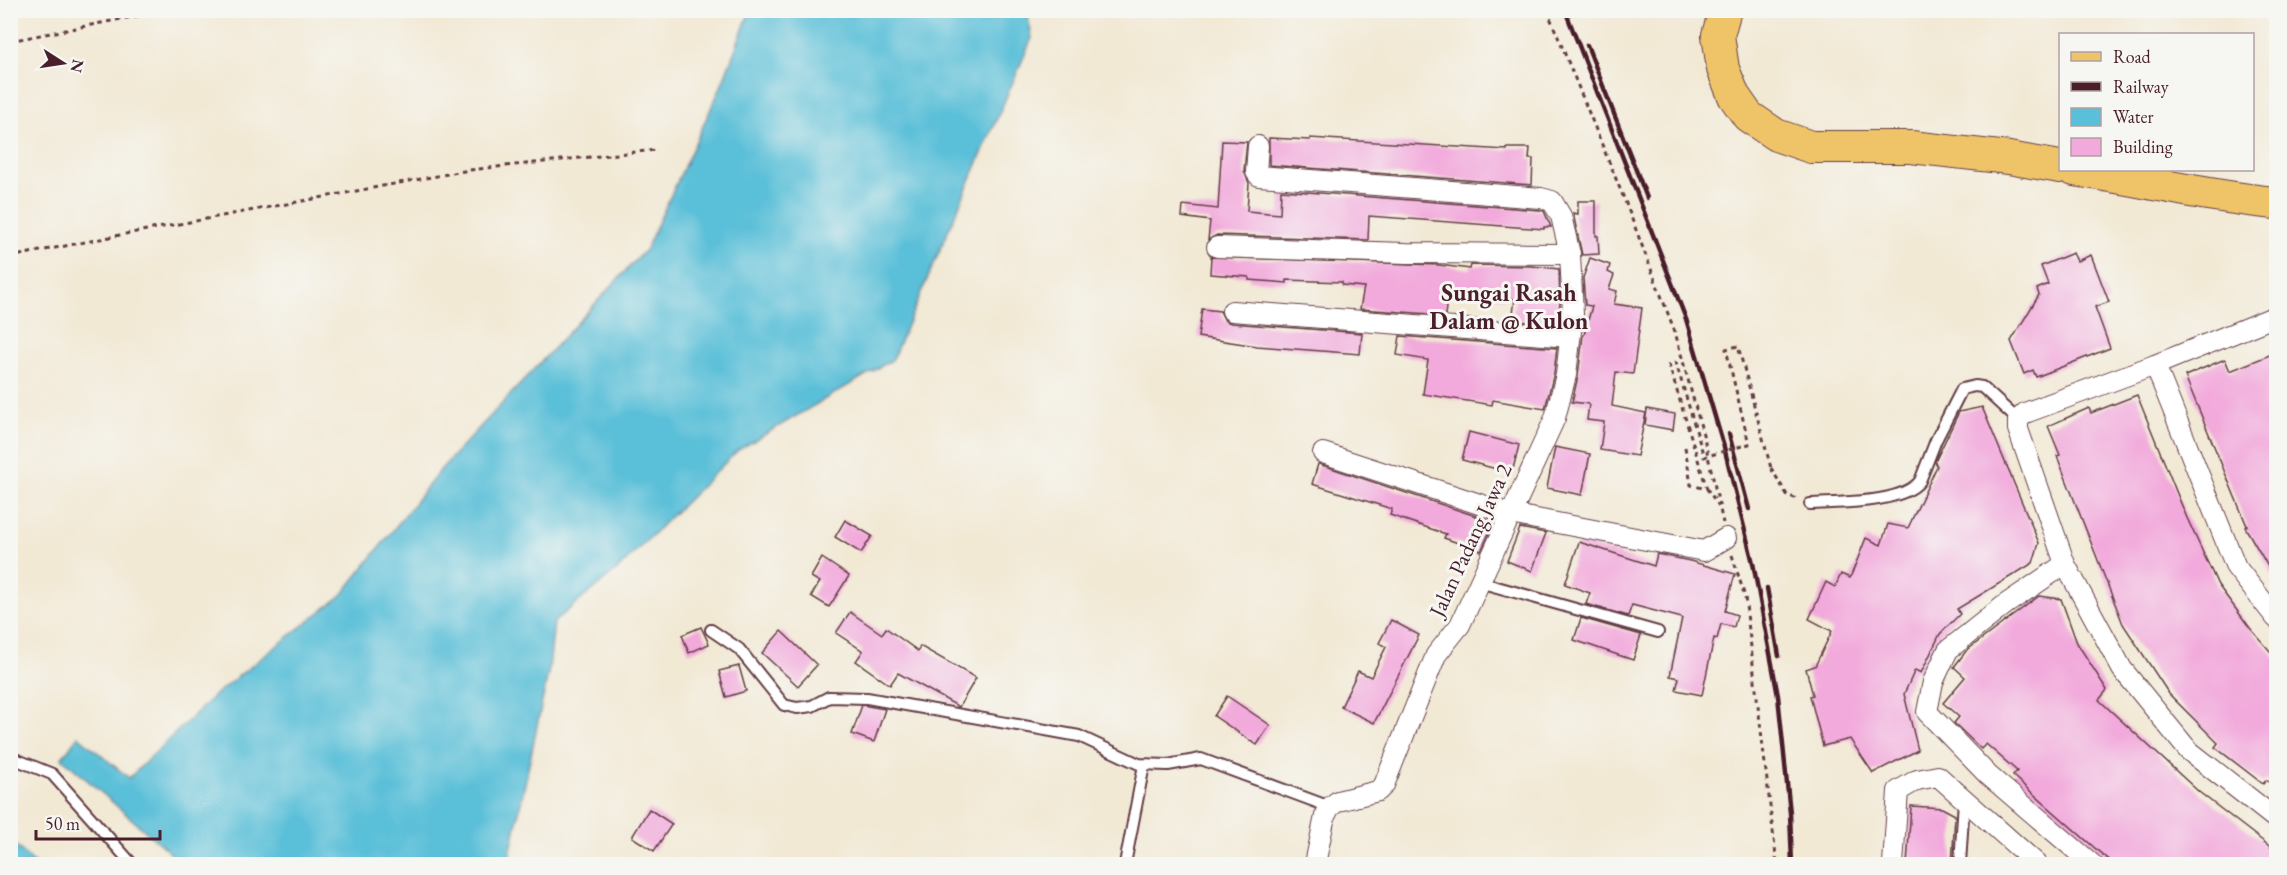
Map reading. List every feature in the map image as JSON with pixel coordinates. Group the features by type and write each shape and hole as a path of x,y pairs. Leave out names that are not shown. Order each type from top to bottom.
{"main road":[{"path":"1725,10 1718,35 1723,69 1734,96 1748,116 1776,135 1811,147 1911,147 2009,158 2059,167"},
{"path":"2080,171 2210,195 2277,203"}],"street":[{"name":"Jalan Padang Jawa 2","path":"1258,146 1256,172 1260,176 1541,198 1552,201 1561,216 1570,254 1573,314 1566,375 1555,418 1460,625 1436,655 1384,784 1378,791 1338,801 1330,807"},
{"path":"1217,247 1396,253 1570,254"},
{"path":"1232,311 1570,337"},
{"path":"2277,316 2021,417 2018,429 2065,564 2122,669 2188,750 2277,819"},
{"path":"2155,365 2236,567 2277,618"},
{"path":"1323,453 1510,514 1704,551 1726,538"},
{"path":"2065,564 2006,604 1948,650 1933,682 1927,712 1988,774 2092,864"},
{"path":"1893,864 1898,791 1917,780 1938,776 2037,864"},
{"path":"1315,864 1325,816 1330,807"}],"lane":[{"path":"1810,504 1895,495 1916,487 1936,440 1962,389 1983,387 2021,417"},
{"path":"1479,582 1658,632"},
{"path":"711,630 739,649 784,705 796,708 812,706 829,697 867,698 1079,736 1144,765 1168,765 1201,759 1330,807"},
{"path":"10,757 52,774 132,864"},
{"path":"1125,864 1144,765"},
{"path":"1960,864 1964,800"}],"path":[{"path":"10,41 167,10"},
{"path":"1547,10 1625,201 1675,332 1704,438 1726,538 1745,597 1776,864"},
{"path":"10,257 469,170 655,150"},
{"path":"1720,508 1707,489 1669,365 1676,363 1704,457 1749,444 1726,349 1738,346 1771,468 1787,495 1810,504"},
{"path":"1685,447 1691,485 1707,489"}],"water":[{"path":"750,11 1027,11 1032,38 892,360 738,450 617,570 554,622 549,669 508,864 183,864 62,758 78,736 129,778 218,692 342,595 442,468 646,249 720,89"},
{"path":"11,841 34,863 36,864 11,864"}],"building":[{"path":"1269,138 1310,140 1310,138 1507,150 1507,148 1530,148 1529,159 1533,159 1532,185 1269,165"},
{"path":"1222,141 1247,142 1244,171 1249,183 1247,211 1280,214 1281,190 1539,210 1544,211 1551,227 1544,227 1544,229 1369,216 1368,240 1217,235 1208,240 1210,221 1182,217 1183,205 1218,209"},
{"path":"1578,201 1596,201 1596,236 1598,236 1599,254 1582,255 1573,213 1578,214"},
{"path":"2073,253 2077,261 2091,255 2109,302 2095,307 2110,348 2036,377 2033,370 2024,374 2011,341 2039,295 2037,289 2048,284 2041,266"},
{"path":"1211,257 1439,265 1470,269 1471,265 1559,269 1558,324 1512,321 1515,299 1448,291 1445,315 1360,309 1364,287 1342,285 1342,282 1287,280 1287,283 1210,274"},
{"path":"1590,258 1610,265 1608,272 1614,275 1609,289 1617,291 1614,304 1642,308 1633,374 1616,372 1612,406 1646,413 1637,456 1600,450 1604,422 1587,420 1589,404 1572,402 1583,335 1592,306 1585,305 1583,278"},
{"path":"1202,309 1220,311 1225,321 1231,323 1362,333 1360,354 1257,346 1198,337"},
{"path":"1400,336 1557,348 1554,373 1545,409 1493,400 1492,405 1423,394 1428,360 1397,355"},
{"path":"2277,352 2277,582 2245,527 2247,526 2185,376 2225,359 2230,371"},
{"path":"2137,395 2187,518 2218,585 2277,659 2277,788 2266,780 2263,784 2215,747 2218,743 2169,694 2123,624 2057,456 2060,455 2048,426 2089,408 2091,413"},
{"path":"1982,407 2039,543 2033,563 1957,609 1960,614 1940,634 1921,673 1915,670 1904,694 1918,750 1873,773 1850,739 1823,746 1810,696 1813,695 1806,669 1815,666 1832,631 1809,619 1826,582 1835,587 1841,574 1850,578 1866,538 1881,545 1888,524 1908,528 1937,466 1935,462 1959,412"},
{"path":"1647,409 1675,414 1673,430 1645,425"},
{"path":"1469,432 1519,445 1512,473 1462,460"},
{"path":"1555,447 1590,454 1582,495 1547,488"},
{"path":"1318,464 1494,522 1481,551 1444,538 1446,534 1390,515 1392,509 1312,484"},
{"path":"845,520 872,536 861,553 835,537"},
{"path":"1520,528 1546,533 1532,571 1507,561"},
{"path":"1579,542 1654,566 1657,554 1735,574 1725,611 1737,615 1734,627 1721,624 1717,639 1714,638 1702,695 1676,690 1679,678 1670,676 1682,618 1632,605 1628,616 1586,604 1590,593 1565,584"},
{"path":"822,558 849,576 829,607 811,596 820,582 811,577"},
{"path":"2039,596 2061,599 2077,643 2107,690 2099,700 2199,792 2277,852 2277,864 2113,864 2013,776 2017,771 1986,744 1981,749 1954,723 1959,717 1943,703 1965,677 1954,667 1966,651"},
{"path":"850,612 882,634 886,628 918,651 920,646 976,678 959,707 898,673 890,685 856,661 863,651 836,633"},
{"path":"1581,618 1641,635 1633,660 1574,640"},
{"path":"1391,620 1419,635 1374,723 1341,707 1358,671 1371,677 1386,647 1379,643"},
{"path":"701,627 709,644 689,653 682,635"},
{"path":"781,631 817,665 798,686 762,653"},
{"path":"739,666 746,691 726,697 719,671"},
{"path":"1227,696 1270,725 1257,745 1214,716"},
{"path":"862,705 885,709 874,742 852,734"},
{"path":"1911,806 1942,808 1955,815 1952,864 1907,864"},
{"path":"649,809 672,824 654,851 632,837"}],"railway":[{"path":"1565,10 1686,319 1724,447 1753,563 1778,696 1790,813 1792,864"},
{"path":"1587,45 1647,198"},
{"path":"1729,434 1749,509"},
{"path":"1767,588 1779,656"}],"district":[{"name":"Sungai Rasah Dalam @ Kulon","path":"1509,307"}]}
